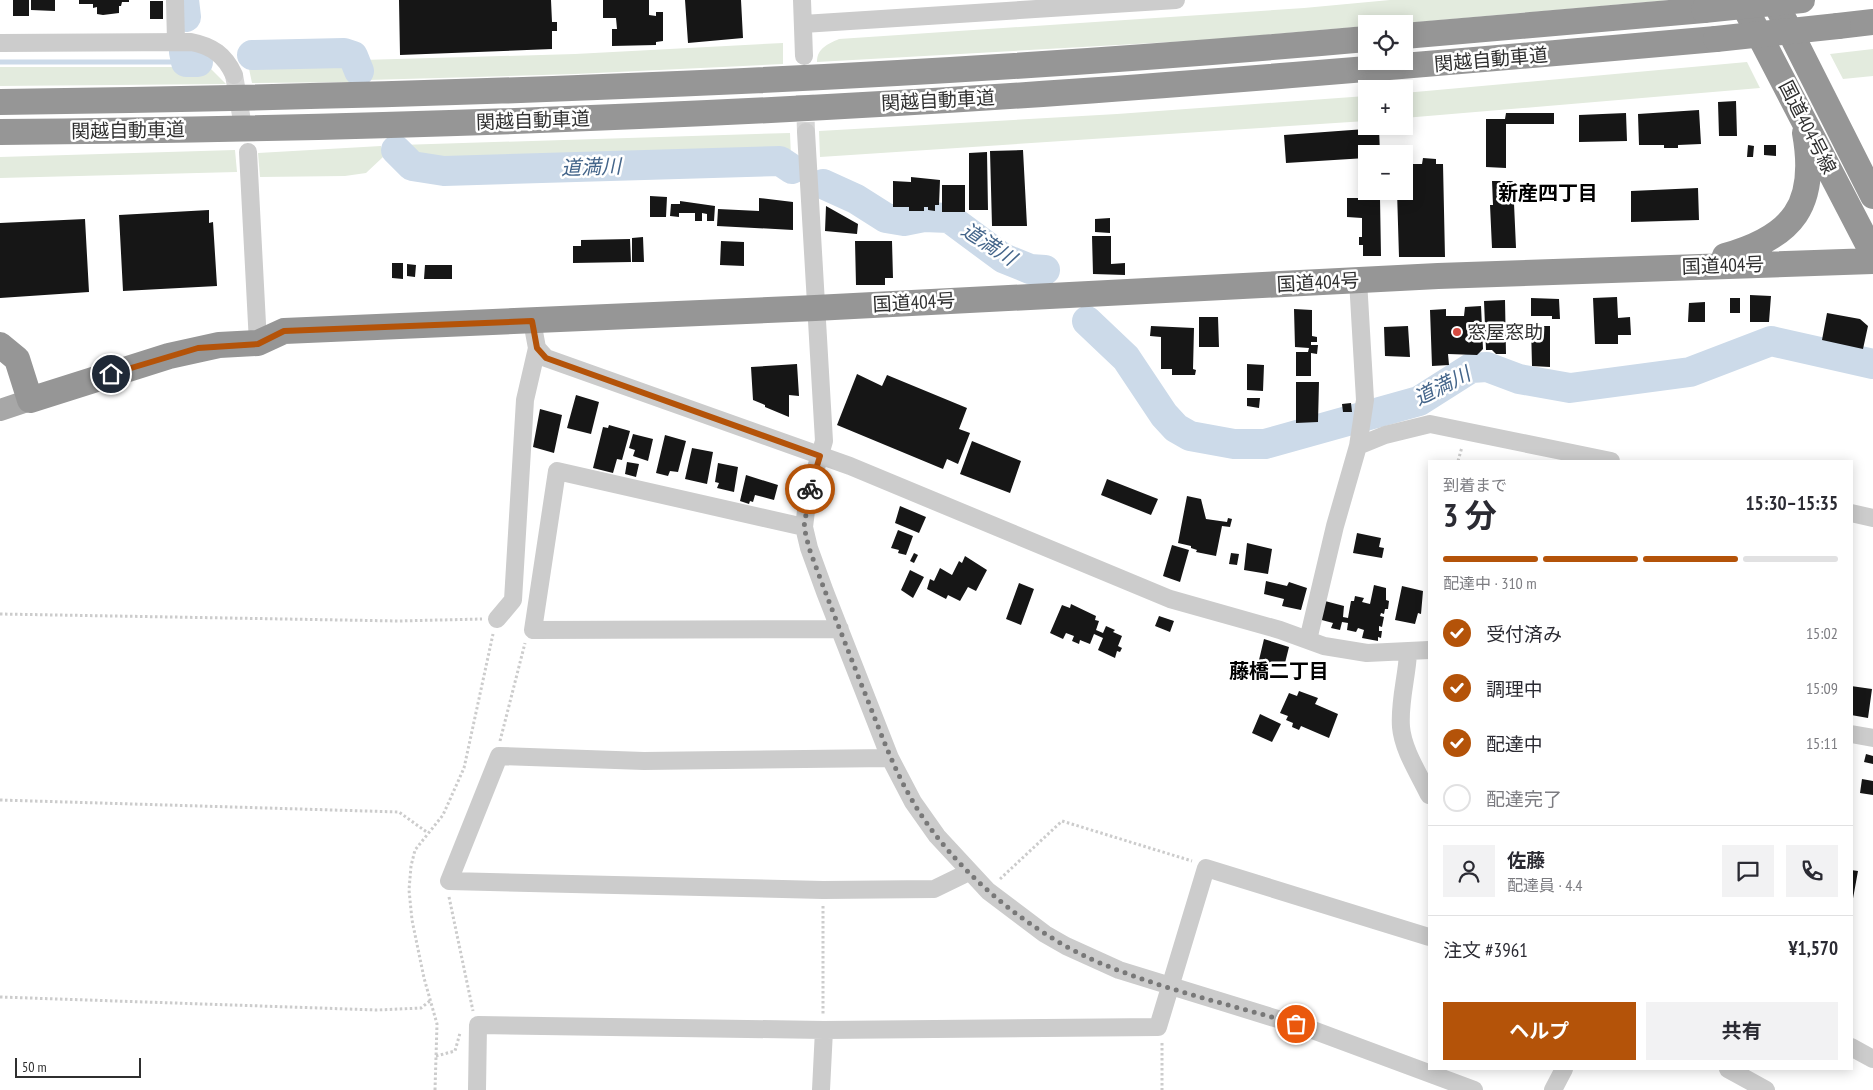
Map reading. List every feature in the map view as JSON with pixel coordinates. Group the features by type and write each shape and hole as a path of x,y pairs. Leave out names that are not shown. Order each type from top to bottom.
{"highway":[{"name":"国道404号線","path":"1741,0 1802,114 1873,254"},
{"name":"国道404号線","path":"1774,0 1873,196"},
{"name":"関越自動車道","path":"1413,35 1802,0"},
{"name":"関越自動車道","path":"0,132 437,123 770,110 1212,82 1716,38 1873,22"},
{"name":"関越自動車道","path":"0,102 262,99 649,86 1119,60 1358,41"},
{"path":"1688,267 1751,249 1764,243 1786,226 1796,214 1808,186 1810,160 1802,114"},
{"name":"国道404号","path":"30,400 124,369 198,348 258,344 284,331 815,308 1358,280 1873,260"},
{"path":"0,345 17,359 30,400"}],"main road":[{"path":"0,410 30,400"}],"street":[{"path":"175,0 176,41"},
{"path":"802,0 804,56"},
{"path":"803,24 1176,0"},
{"path":"0,44 176,41 202,44 221,54 234,75"},
{"path":"806,132 824,441 808,495 804,527 809,548 890,758 913,802 937,836 988,890 1045,934 1066,946 1119,970 1310,1029 1474,1090"},
{"path":"248,152 258,344"},
{"path":"1308,640 1335,526 1358,446 1365,400 1358,280"},
{"path":"497,619 514,600 526,400 537,348 532,321"},
{"path":"537,348 546,358 820,456 939,502 1170,599 1324,646 1367,653 1408,653 1428,650"},
{"path":"1358,446 1385,435 1430,424 1606,460"},
{"path":"804,527 557,471 533,630 840,629"},
{"path":"1853,514 1873,518"},
{"path":"1408,653 1401,705 1401,727 1404,742 1428,793"},
{"path":"1853,734 1873,738"},
{"path":"890,758 644,761 499,756 449,881 823,890 934,889 969,872"},
{"path":"477,1090 478,1026 824,1030 1158,1027 1206,868 1428,937"},
{"path":"821,1090 824,1030"},
{"path":"1853,1047 1873,1058"},
{"path":"1553,1090 1563,1070"},
{"path":"1730,1070 1766,1090"}],"path":[{"path":"0,614 398,621 497,619"},
{"path":"499,756 499,744 522,647 533,630"},
{"path":"0,800 398,812 428,833"},
{"path":"988,890 1062,821 1192,861 1206,868"},
{"path":"436,1056 455,1051 460,1032 478,1026 469,1000 449,902 449,881"},
{"path":"823,890 824,1030"},
{"path":"0,997 377,1010 420,1008 431,1000"},
{"path":"1158,1027 1162,1044 1162,1090"}],"shaded area":[{"path":"1390,0 1670,0 1413,22 1413,15 1358,15 1358,27 1206,40 817,62 817,57 821,50 839,39 1304,8"},
{"path":"783,43 783,64 575,74 368,80 362,60 575,54"},
{"path":"1873,49 1873,76 1843,79 1830,54"},
{"path":"350,62 359,82 252,83 248,64"},
{"path":"1747,62 1760,88 1413,117 1413,92"},
{"path":"0,67 209,67 226,84 0,86"},
{"path":"1358,97 1358,122 820,157 819,131 1117,114"},
{"path":"790,133 791,157 444,168 418,163 408,157 400,145"},
{"path":"381,146 383,157 366,173 345,176 260,177 258,153"},
{"path":"235,150 237,172 0,178 0,157"}],"building":[{"path":"13,0 29,0 29,16 13,16"},
{"path":"31,0 55,0 55,11 31,10"},
{"path":"79,0 129,0 129,2 122,2 121,6 119,6 119,13 103,15 97,14 97,7 93,8 93,4 79,4"},
{"path":"399,0 551,0 552,22 557,22 557,31 552,31 552,49 400,55"},
{"path":"603,0 649,0 649,15 656,16 656,12 663,12 663,41 656,42 656,45 612,46 612,29 617,29 616,18 603,18"},
{"path":"685,0 741,0 743,38 688,43"},
{"path":"150,1 163,1 163,19 150,19"},
{"path":"1736,101 1737,136 1719,136 1718,102"},
{"path":"1699,110 1701,144 1678,145 1678,148 1664,148 1664,145 1639,145 1638,114"},
{"path":"1506,113 1554,113 1554,124 1506,124 1506,168 1486,167 1486,119 1505,119"},
{"path":"1626,113 1627,141 1579,142 1579,115"},
{"path":"1358,130 1358,135 1379,135 1380,145 1358,145 1358,158 1286,163 1284,135"},
{"path":"1748,145 1754,146 1753,157 1747,157"},
{"path":"1764,145 1776,145 1776,156 1764,155"},
{"path":"1023,150 1027,226 992,226 990,151"},
{"path":"987,152 988,210 969,210 969,153"},
{"path":"1423,158 1436,159 1436,164 1443,164 1445,257 1399,257 1397,200 1413,200 1413,164 1422,164"},
{"path":"911,177 940,180 939,205 935,205 935,211 928,210 928,207 924,207 924,211 909,211 909,207 893,207 893,181 911,182"},
{"path":"1492,181 1513,181 1516,248 1492,248 1490,205 1493,205"},
{"path":"942,185 965,185 965,212 942,212"},
{"path":"1698,188 1699,220 1631,222 1631,191"},
{"path":"650,196 667,197 666,217 650,217"},
{"path":"759,198 793,202 793,230 717,226 718,209 759,211"},
{"path":"1347,198 1380,200 1381,256 1363,256 1363,245 1359,245 1359,237 1362,237 1362,218 1347,217"},
{"path":"680,201 715,206 714,221 707,221 707,214 702,213 702,221 695,221 695,213 679,213 679,217 670,216 671,204 680,204"},
{"path":"826,206 858,224 857,234 825,231"},
{"path":"209,210 209,223 213,222 217,286 123,291 119,215"},
{"path":"1110,218 1110,233 1095,232 1095,219"},
{"path":"85,219 89,292 0,298 0,223"},
{"path":"1092,236 1111,236 1111,264 1125,263 1125,275 1093,274"},
{"path":"643,237 644,262 632,262 632,238"},
{"path":"630,239 631,262 573,263 573,246 581,246 581,240"},
{"path":"721,241 744,242 744,266 720,265"},
{"path":"855,241 892,241 893,278 885,278 885,285 856,285"},
{"path":"392,263 403,263 403,279 392,278"},
{"path":"407,264 416,265 415,277 407,276"},
{"path":"425,265 452,265 452,279 424,279"},
{"path":"1750,295 1771,296 1769,322 1750,322"},
{"path":"1617,297 1618,318 1630,317 1631,335 1618,335 1618,344 1595,344 1593,298"},
{"path":"1531,298 1559,299 1560,319 1552,319 1552,316 1531,316"},
{"path":"1730,298 1740,298 1740,313 1730,313"},
{"path":"1505,300 1506,354 1496,354 1492,350 1486,350 1484,301"},
{"path":"1705,302 1705,322 1688,322 1689,303"},
{"name":"窓屋窓助","path":"1481,306 1483,349 1477,355 1448,354 1449,365 1432,366 1430,310 1446,309 1446,316 1464,316 1465,307"},
{"path":"1294,309 1312,310 1312,336 1317,337 1317,342 1311,342 1311,345 1318,345 1317,354 1311,353 1311,376 1296,376 1296,352 1308,352 1309,348 1295,347"},
{"path":"1827,313 1860,319 1868,326 1863,349 1822,340"},
{"path":"1199,317 1218,317 1219,347 1199,347"},
{"path":"1151,326 1194,328 1193,369 1196,370 1195,375 1172,375 1172,369 1161,369 1161,337 1150,336"},
{"path":"1408,326 1410,357 1385,356 1384,327"},
{"path":"1531,326 1550,326 1550,367 1532,366"},
{"path":"797,364 799,396 789,395 789,417 753,400 751,367"},
{"path":"1247,364 1264,365 1263,391 1247,390"},
{"path":"857,374 882,386 887,375 967,408 959,429 970,433 958,464 947,459 943,469 837,425"},
{"path":"1296,382 1319,382 1318,422 1296,423"},
{"path":"576,395 599,402 591,434 567,428"},
{"path":"1247,398 1260,398 1259,408 1247,406"},
{"path":"1351,403 1352,412 1343,412 1342,404"},
{"path":"540,409 562,415 554,453 533,447"},
{"path":"609,425 630,431 622,460 617,459 613,473 593,468 603,427 608,428"},
{"path":"633,434 653,439 648,461 633,456 635,450 629,448"},
{"path":"665,435 686,441 678,472 670,471 668,476 656,473"},
{"path":"972,441 1021,461 1010,493 960,474"},
{"path":"692,448 713,452 707,484 685,479"},
{"path":"627,462 639,464 636,477 625,474"},
{"path":"718,463 738,467 734,492 717,488 719,483 715,482"},
{"path":"746,475 778,485 774,500 755,495 753,502 750,501 749,504 740,501"},
{"path":"1107,479 1158,499 1151,515 1101,495"},
{"path":"1187,496 1201,499 1206,519 1227,522 1228,518 1232,519 1230,527 1222,526 1216,556 1196,552 1197,550 1191,548 1191,546 1178,543"},
{"path":"900,506 926,517 919,533 895,523"},
{"path":"898,530 913,536 906,555 898,553 899,550 891,548"},
{"path":"1357,533 1381,538 1379,547 1384,548 1382,558 1353,553"},
{"path":"1247,543 1272,549 1268,574 1244,570"},
{"path":"1172,545 1189,550 1180,582 1163,576"},
{"path":"914,553 918,555 914,563 910,561"},
{"path":"1231,553 1239,554 1237,565 1229,564"},
{"path":"965,556 987,570 976,591 968,587 960,601 948,595 946,599 927,589 930,579 934,581 940,568 952,575 959,561 962,563"},
{"path":"910,570 924,577 913,598 901,590"},
{"path":"1266,581 1287,586 1289,582 1307,588 1301,610 1282,606 1284,599 1264,594"},
{"path":"1019,583 1034,589 1021,625 1006,619"},
{"path":"1374,585 1386,588 1386,600 1389,601 1388,609 1385,609 1384,614 1381,613 1380,616 1384,617 1382,627 1379,626 1379,631 1382,631 1381,638 1378,637 1378,641 1362,638 1364,630 1358,628 1356,632 1347,630 1348,623 1342,622 1340,630 1331,628 1333,623 1318,619 1325,601 1344,606 1343,617 1348,618 1351,601 1354,601 1355,596 1364,598 1362,602 1370,604"},
{"path":"1402,586 1423,591 1421,614 1418,613 1415,624 1395,620"},
{"path":"1071,604 1096,616 1095,620 1099,621 1096,630 1103,633 1106,626 1122,636 1118,646 1122,648 1120,652 1117,651 1115,658 1098,650 1103,638 1094,634 1090,644 1080,640 1079,644 1072,641 1074,636 1066,633 1063,639 1050,633 1062,605 1070,608"},
{"path":"1159,616 1174,621 1170,632 1155,626"},
{"path":"1264,639 1289,647 1284,667 1259,660"},
{"path":"1853,686 1872,689 1868,718 1853,715"},
{"path":"1299,691 1318,698 1315,704 1338,714 1329,738 1301,726 1299,730 1292,727 1293,723 1286,720 1288,716 1280,713 1289,693 1297,696"},
{"path":"1260,714 1281,724 1272,742 1252,733"},
{"path":"1866,754 1873,756 1873,764 1864,762"},
{"path":"1862,779 1873,781 1873,795 1860,793"},
{"path":"1853,870 1858,871 1853,898"}],"waterway":[{"name":"道満川","path":"184,0 186,17"},
{"name":"道満川","path":"184,52 186,62 198,62"},
{"name":"道満川","path":"252,55 344,53 353,56 359,71"},
{"path":"0,62 186,62"},
{"name":"道満川","path":"396,150 412,166 444,171 780,161 792,169"},
{"name":"道満川","path":"823,184 856,199 886,218 904,221 924,217 949,218 1003,258 1030,269 1045,270"},
{"name":"道満川","path":"1087,321 1126,358 1164,415 1176,428 1190,436 1234,444 1265,444 1419,401 1471,368 1487,367 1519,379 1570,388 1690,372 1771,341 1873,364"}],"tunnel":[{"path":"804,68 806,132"},
{"path":"234,75 245,138"}],"way so far":[{"path":"810,489 804,527 809,548 824,592 890,758 913,802 937,836 969,872 988,890 1045,934 1091,959 1119,970 1296,1024"}],"place":[{"name":"窓屋窓助","path":"1457,332"}],"district":[{"name":"新産四丁目","path":"1548,193"},
{"name":"藤橋二丁目","path":"1279,671"}],"route":[{"path":"111,374 198,348 218,345 258,344 284,331 532,321 537,348 546,358 735,424 820,456 810,489"}]}
